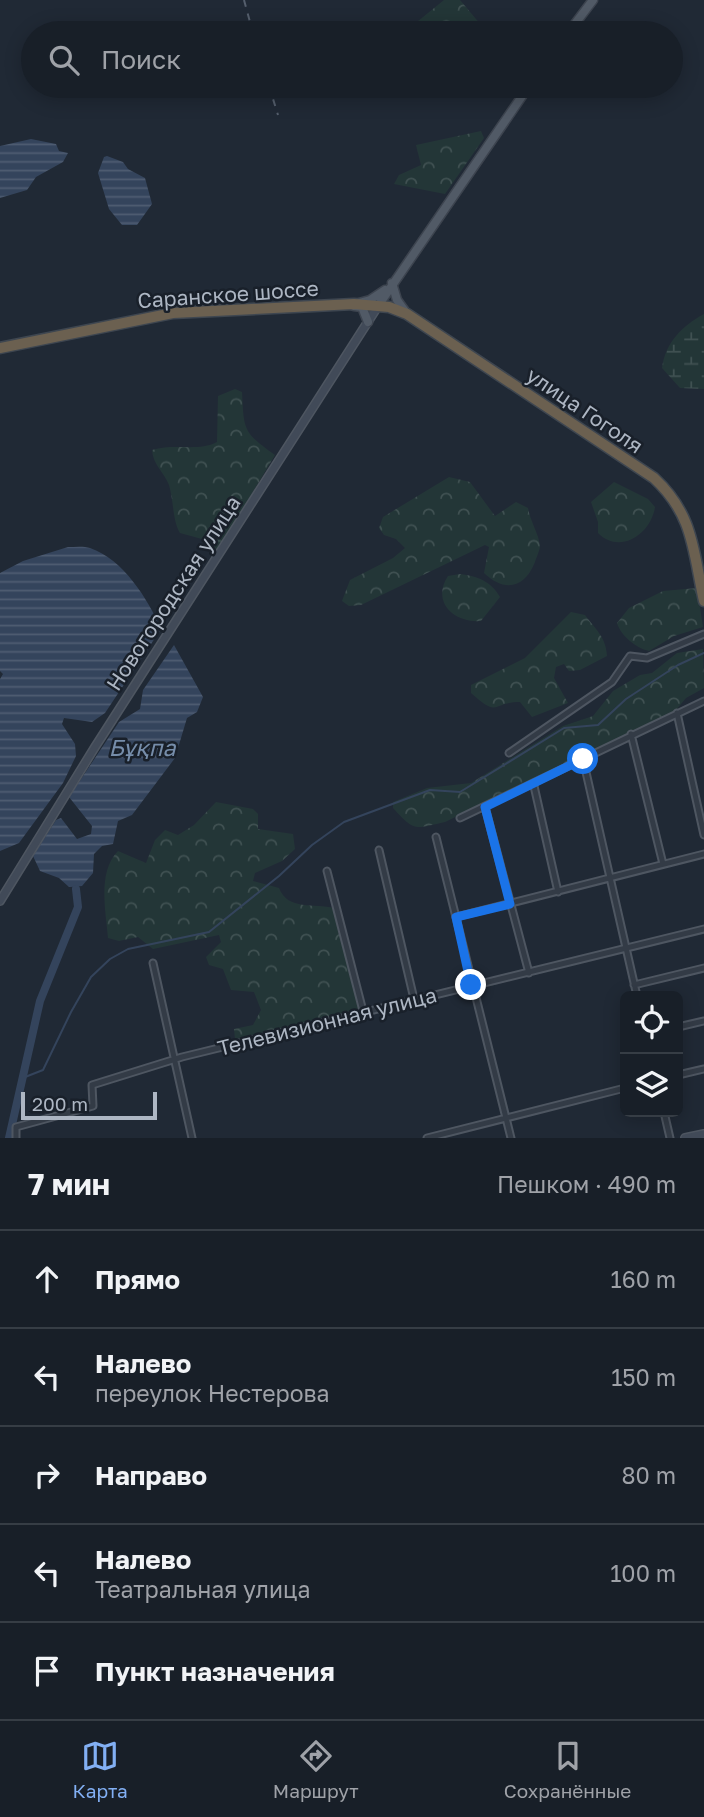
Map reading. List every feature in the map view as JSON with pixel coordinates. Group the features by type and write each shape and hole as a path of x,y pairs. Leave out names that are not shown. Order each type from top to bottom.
{"highway":[{"name":"Саранское шоссе","path":"0,348 162,314 349,304 378,306"},
{"name":"улица Гоголя","path":"378,306 407,314 654,478 680,506 689,530 704,601"}],"main road":[{"path":"577,21 593,0"},
{"path":"378,306 521,98"},
{"path":"349,304 370,300 392,283"},
{"path":"392,283 397,300 407,314"},
{"path":"349,304 362,307 368,322"}],"street":[{"name":"Новогородская улица","path":"0,901 102,735 378,306"},
{"path":"509,753 612,682 630,656 648,658 704,634"},
{"path":"460,818 534,786 631,734 704,701"},
{"path":"677,713 704,835"},
{"path":"631,734 663,864"},
{"path":"583,759 636,991"},
{"path":"534,786 558,892"},
{"path":"485,807 529,973"},
{"path":"436,838 511,1138"},
{"path":"379,850 414,999"},
{"path":"456,917 704,854"},
{"path":"327,871 363,1011"},
{"name":"Телевизионная улица","path":"16,1138 16,1127 93,1106 92,1085 363,1011 704,929"},
{"path":"153,963 192,1138"},
{"path":"634,985 704,968"},
{"path":"683,1026 704,1021"},
{"path":"683,1074 704,1069"},
{"path":"427,1138 620,1089"},
{"path":"665,1117 670,1138"},
{"path":"685,1138 704,1134"}],"green space":[{"path":"444,0 460,0 478,21 418,21"},
{"path":"481,131 484,138 445,194 394,184 399,175 421,165 416,145"},
{"path":"704,314 704,389 680,388 662,368 664,359 676,336"},
{"path":"235,389 242,392 247,430 275,455 213,558 202,539 180,533 169,485 154,460 152,450 202,446 217,442 218,396"},
{"path":"449,477 470,482 495,516 516,502 528,508 540,546 535,562 525,578 513,585 491,579 484,573 489,547 485,545 361,605 349,606 342,601 350,580 393,558 405,548 396,539 384,535 379,528 383,517"},
{"path":"614,482 648,499 655,507 648,526 625,542 607,539 598,533 598,522 591,502"},
{"path":"460,574 483,580 500,597 481,621 471,621 454,614 444,602 443,585 448,576"},
{"path":"697,588 703,627 674,636 649,651 630,641 619,628 617,623 629,608 663,591"},
{"path":"571,612 585,615 602,639 607,656 580,670 569,671 564,664 556,667 554,678 568,703 532,717 520,702 492,707 471,693 471,685 525,658"},
{"path":"703,649 704,688 686,698 676,710 445,822 416,827 393,808 393,802 427,788 471,783 563,726 593,716 613,691 640,675 652,673 677,653"},
{"path":"216,802 253,809 258,814 258,829 293,834 295,849 282,861 255,873 253,881 279,888 283,895 295,903 334,908 359,1010 235,1039 234,1029 253,1025 261,1010 254,992 231,990 223,969 209,965 206,957 221,942 219,935 153,949 138,937 119,941 108,938 105,881 111,860 118,851 146,863 155,840 165,830 178,835 194,825"}],"water":[{"path":"31,139 56,144 59,151 68,153 63,162 36,177 27,190 0,198 0,146"},
{"path":"104,157 123,162 128,169 145,178 152,204 137,225 122,225 109,209 98,173"},
{"path":"68,547 90,548 113,561 142,593 161,629 105,713 92,722 64,718 62,724 75,744 76,756 63,783 19,843 0,851 0,679 3,674 0,671 0,573 23,561"},
{"name":"Бұқпа","path":"174,645 203,697 197,712 187,718 175,758 132,815 118,821 113,844 102,846 94,854 93,873 82,886 69,887 59,878 40,871 33,856 56,820 61,818 77,839 91,834 92,826 69,797 119,722 140,709 143,690"}],"waterway":[{"path":"20,1079 43,1070 91,977 110,959 128,949 209,932 279,876 312,845 344,822 430,790 460,792 564,728 598,725 626,699 678,665 704,653"},
{"name":"Бұқпа","path":"9,1138 40,1001 78,907 76,889"}],"railway":[{"path":"244,0 250,21"},
{"path":"273,98 278,115"}],"route":[{"path":"471,985 456,917 510,904 485,807 534,786 583,759"}]}
